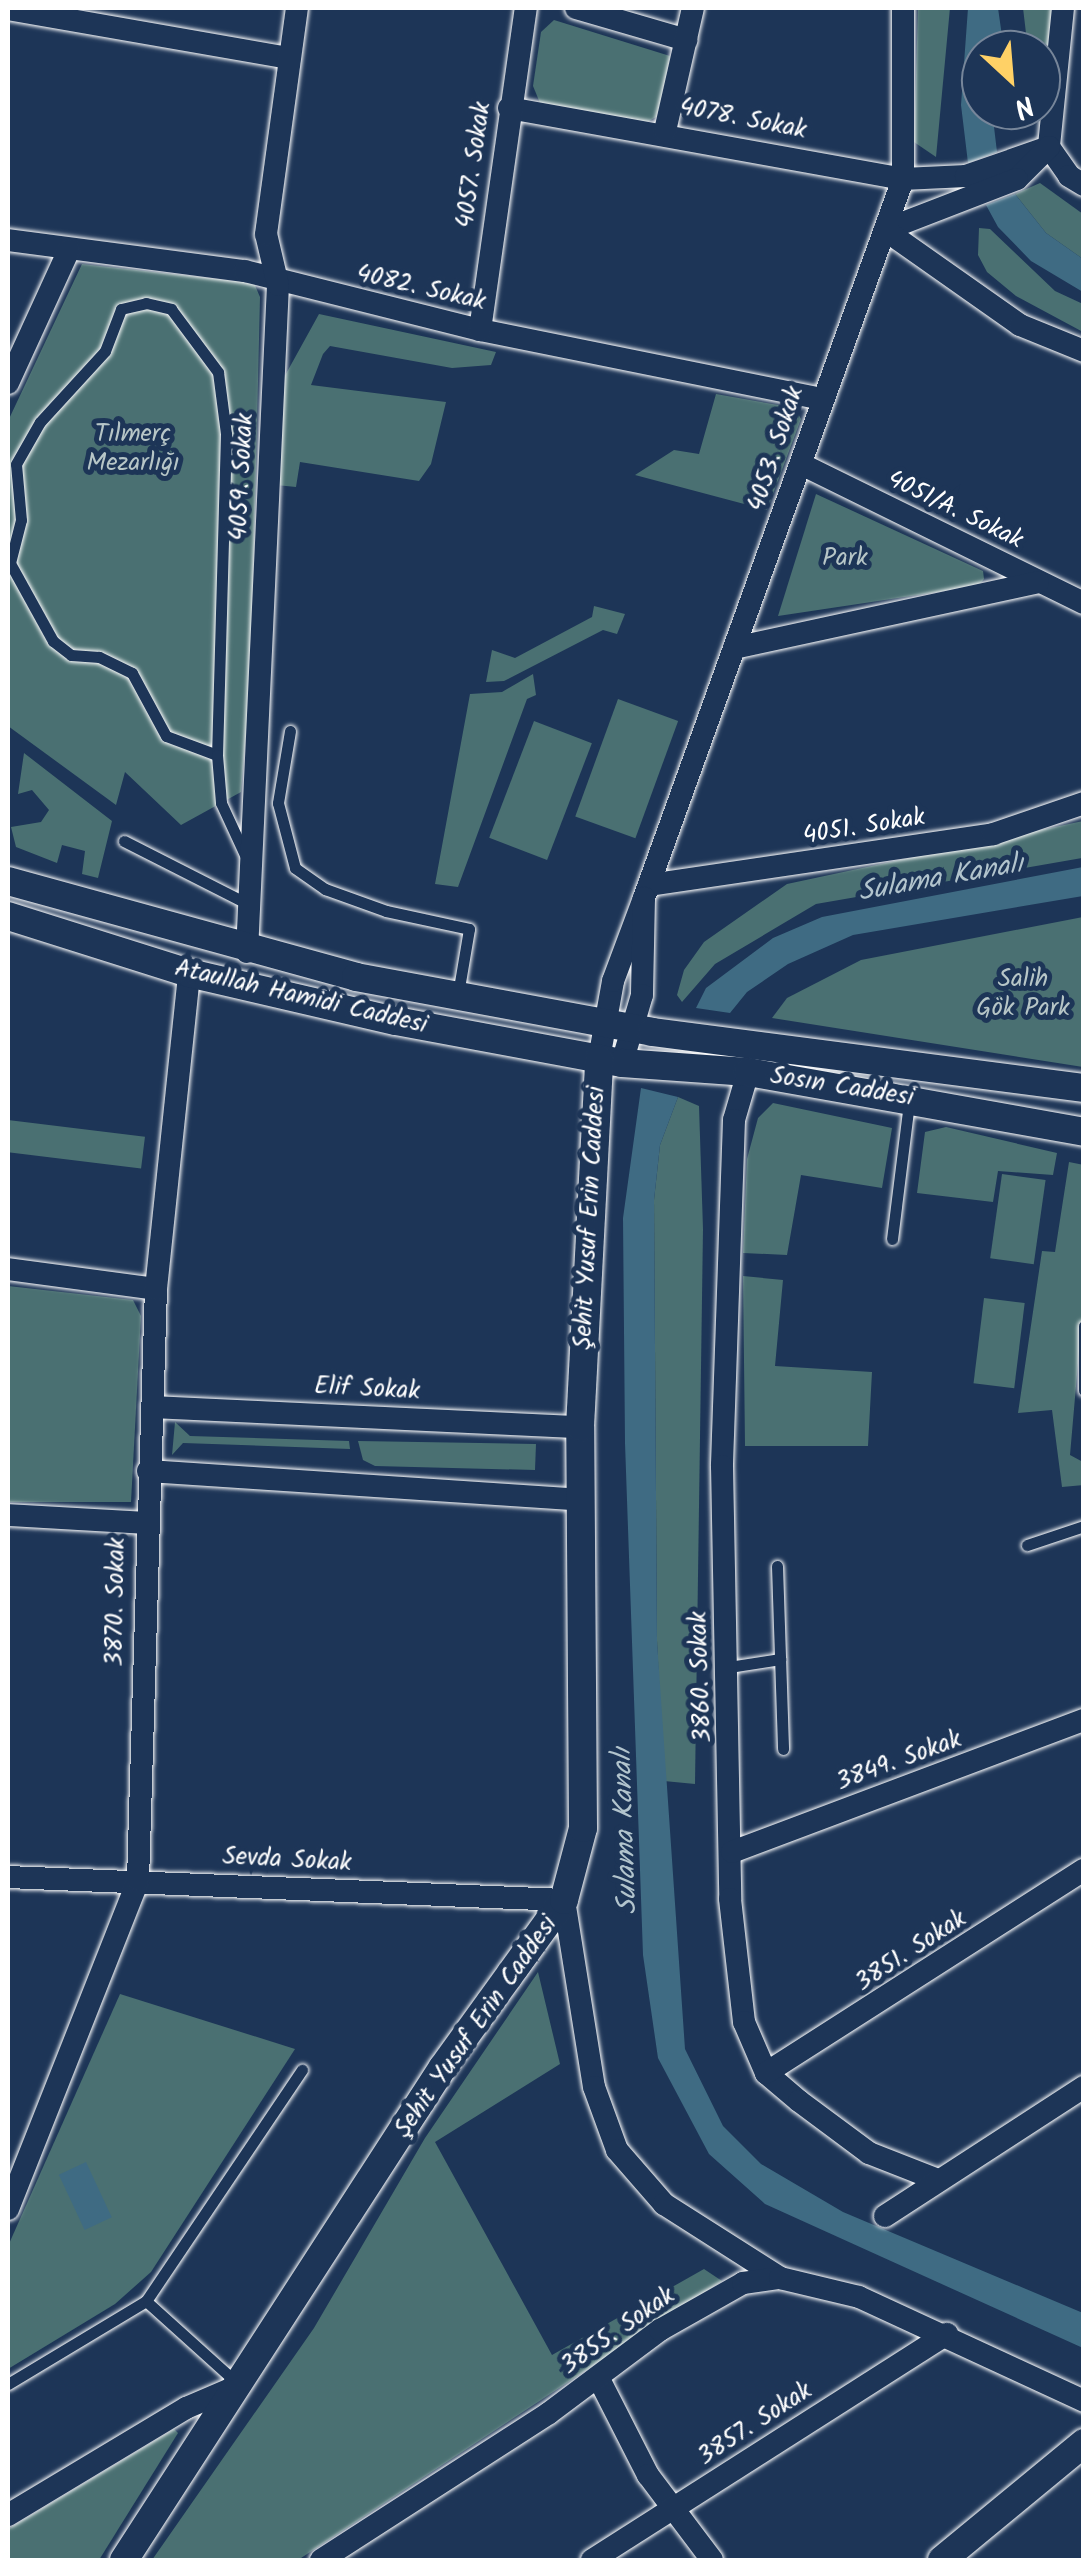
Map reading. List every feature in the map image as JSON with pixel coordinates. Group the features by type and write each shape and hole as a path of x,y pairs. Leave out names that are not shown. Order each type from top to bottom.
{"street":[{"name":"4059. Sokak","path":"247,952 278,284 266,234 297,8"},
{"name":"4057. Sokak","path":"480,330 526,8"},
{"path":"576,8 686,40"},
{"path":"665,131 694,8"},
{"name":"4053. Sokak","path":"610,1061 620,1025 642,995 647,892 903,179 903,8"},
{"path":"1063,8 1049,147 1069,176 1084,184"},
{"path":"8,9 72,14 288,58"},
{"name":"4078. Sokak","path":"509,108 665,131 966,188"},
{"path":"1049,147 1012,171 966,188 885,230 1020,326 1084,351"},
{"name":"4082. Sokak","path":"8,240 245,271 278,284 480,330 821,400"},
{"path":"8,383 69,250"},
{"name":"4051/A. Sokak","path":"803,465 1084,603"},
{"path":"734,648 1038,582"},
{"name":"4051. Sokak","path":"647,892 993,834 1084,803"},
{"name":"Ataullah Hamidi Caddesi","path":"8,881 247,952 458,994 667,1034 1084,1088"},
{"name":"Ataullah Hamidi Caddesi","path":"8,916 189,973 610,1061"},
{"name":"3870. Sokak","path":"8,2209 17,2159 138,1880 144,1523 156,1289 189,973"},
{"name":"Sosın Caddesi","path":"610,1061 748,1072 1084,1132"},
{"name":"Şehit Yusuf Erin Caddesi","path":"124,2560 443,2068 564,1900 583,1828 580,1427 610,1061"},
{"name":"3860. Sokak","path":"748,1072 734,1120 723,1447 732,1852 744,2022 766,2073 869,2153 938,2180"},
{"path":"8,1269 156,1289"},
{"name":"Elif Sokak","path":"152,1407 580,1427"},
{"path":"148,1471 579,1500"},
{"path":"8,1514 144,1523"},
{"name":"3849. Sokak","path":"732,1852 1084,1720"},
{"name":"3851. Sokak","path":"766,2073 1084,1870"},
{"name":"Sevda Sokak","path":"8,1877 564,1900"},
{"path":"564,1900 594,2087 617,2150 664,2204 780,2278"},
{"path":"884,2216 1084,2087"},
{"name":"3855. Sokak","path":"320,2560 598,2379 660,2330 743,2283 780,2278 859,2297 947,2334 1084,2401"},
{"name":"3857. Sokak","path":"592,2560 947,2334"},
{"path":"598,2379 671,2510 712,2560"},
{"path":"8,2515 186,2408 240,2385"},
{"path":"942,2560 1084,2442"}],"lane":[{"path":"217,755 166,736 132,673 99,657 70,655 53,641 10,563 21,520 16,464 40,422 106,351 120,309 146,303 170,309 218,372 226,434 217,755 221,803 252,868"},
{"path":"290,731 278,804 295,868 356,900 469,929 458,994"},
{"path":"124,841 250,905"},
{"path":"892,1240 910,1098"},
{"path":"1084,1326 1084,1390"},
{"path":"1027,1544 1084,1526"},
{"path":"777,1566 783,1749"},
{"path":"729,1666 780,1659"},
{"path":"8,2384 146,2301 230,2186 302,2070"},
{"path":"146,2301 240,2385"}],"green space":[{"path":"918,8 950,8 936,157 914,142"},
{"path":"1023,8 1052,8 1050,30 1026,30"},
{"path":"554,20 670,56 662,114 647,122 540,103 533,86 541,32"},
{"path":"1040,183 1083,214 1083,259 1046,233 1015,194"},
{"path":"979,228 990,229 1055,291 1083,304 1083,332 1016,296 987,272 978,255"},
{"name":"Tılmerç Mezarlığı","path":"82,264 254,283 260,297 251,675 241,792 181,825 125,772 116,805 8,726 8,421"},
{"path":"319,314 496,352 491,365 452,368 330,346 323,354 311,385 446,402 431,464 419,481 300,462 296,487 276,485 282,381"},
{"path":"716,394 795,408 801,419 767,510 635,475 674,450 699,454"},
{"name":"Park","path":"816,494 983,571 984,579 978,586 778,616"},
{"path":"594,606 625,614 617,634 603,630 504,681 486,682 492,650 515,658 592,617"},
{"path":"533,674 536,695 527,699 458,887 435,884 470,694 502,692"},
{"path":"618,699 678,721 635,838 575,816"},
{"path":"534,721 592,743 547,860 489,838"},
{"path":"24,753 112,821 98,878 82,874 85,851 62,845 57,863 16,847 11,827 41,822 49,810 32,790 18,794"},
{"path":"1083,821 1082,858 816,904 715,964 682,1002 677,995 684,970 704,942 787,884"},
{"name":"Salih Gök Park","path":"1083,917 1083,1067 772,1018 787,998 861,960"},
{"path":"678,1097 699,1106 703,1229 695,1784 664,1781 657,1641 654,1200 660,1145"},
{"path":"773,1103 892,1128 882,1188 801,1175 787,1255 743,1253 747,1159 758,1118"},
{"path":"8,1120 145,1137 141,1169 8,1152"},
{"path":"946,1127 1057,1153 1053,1175 998,1171 993,1202 917,1193 925,1132"},
{"path":"1069,1162 1084,1165 1084,1294 1070,1455 1083,1462 1084,1485 1062,1487 1052,1410 1018,1413 1042,1251 1055,1252"},
{"path":"1002,1174 1046,1180 1034,1264 990,1258"},
{"path":"743,1276 783,1280 775,1366 872,1372 868,1446 745,1446"},
{"path":"8,1286 133,1300 141,1316 131,1502 8,1502"},
{"path":"984,1298 1025,1303 1014,1388 974,1383"},
{"path":"175,1422 190,1436 349,1441 350,1449 183,1443 172,1455"},
{"path":"358,1441 536,1444 535,1470 375,1466 363,1460"},
{"path":"538,1972 560,2064 435,2142 552,2355 704,2269 722,2281 298,2560 152,2560 314,2328 425,2138"},
{"path":"120,1994 295,2049 151,2272 115,2304 8,2369 8,2246"},
{"path":"174,2429 178,2433 99,2560 8,2560 8,2529"}],"water":[{"path":"968,8 998,8 1001,30 966,30"},
{"path":"964,130 994,130 997,152 968,163"},
{"path":"1015,194 1046,233 1083,259 1083,292 1031,261 998,227 986,205"},
{"path":"1083,867 1083,896 853,935 788,964 747,992 730,1013 696,1008 706,988 773,938 822,917"},
{"path":"641,1088 678,1097 660,1145 654,1200 657,1641 685,2049 723,2126 761,2164 843,2212 1083,2313 1083,2348 765,2204 709,2154 658,2058 643,1955 625,1443 623,1218"},
{"path":"86,2162 112,2217 85,2230 59,2175"}],"water label":[{"name":"Sulama Kanalı","path":"941,879"},
{"name":"Sulama Kanalı","path":"626,1831"}]}
